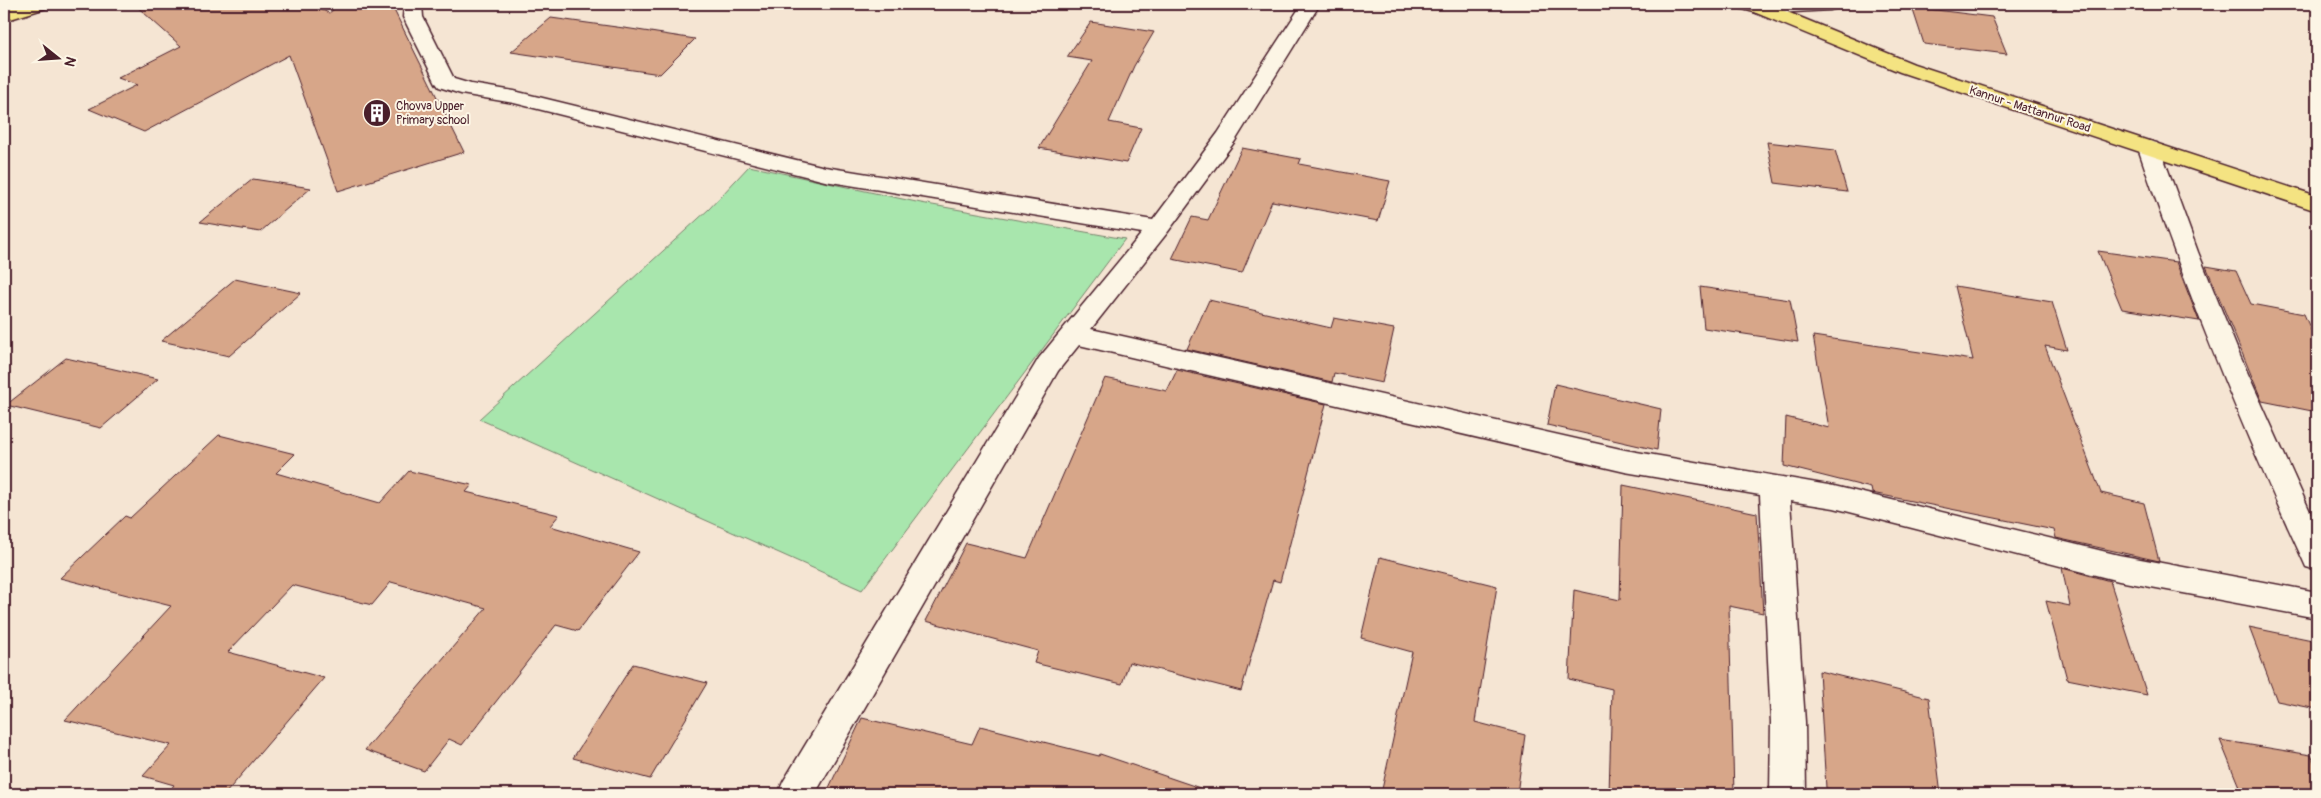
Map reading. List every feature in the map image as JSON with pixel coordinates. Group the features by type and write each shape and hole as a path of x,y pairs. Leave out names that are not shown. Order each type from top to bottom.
{"main road":[{"path":"4,15 39,4"},
{"name":"Kannur - Mattannur Road","path":"1754,6 1907,68 2317,204"}],"street":[{"path":"413,4 412,17 446,83 468,90 514,97 825,174 1159,228"},
{"path":"796,794 1048,365 1159,228 1226,136 1312,4"},
{"path":"1754,6 1830,4"},
{"path":"2149,148 2178,235 2266,451 2317,558"},
{"path":"1072,334 1625,461 1834,497 2119,568 2317,605"},
{"path":"1774,486 1788,722 1788,794"}],"green space":[{"path":"749,166 921,203 1125,239 862,590 479,419 709,209"}],"building":[{"path":"134,4 308,4 329,13 341,4 391,4 464,152 338,191 289,55 144,132 89,109 137,85 118,78 181,46"},
{"path":"1912,7 1992,17 2007,54 1924,44"},
{"path":"551,18 695,39 660,74 511,52"},
{"path":"1091,22 1154,32 1134,66 1109,122 1141,128 1126,163 1039,148 1092,61 1067,57"},
{"path":"1767,142 1835,150 1847,192 1775,183"},
{"path":"1242,148 1301,159 1299,164 1390,181 1378,221 1272,201 1242,273 1172,259 1192,217 1208,220"},
{"path":"253,179 311,188 260,232 200,222"},
{"path":"2098,251 2176,262 2199,321 2122,309"},
{"path":"2206,266 2236,271 2251,304 2304,314 2317,344 2317,412 2262,401"},
{"path":"235,279 301,293 229,356 161,341"},
{"path":"1955,286 2052,302 2067,350 2045,346 2101,493 2144,503 2159,561 2056,538 2054,530 1872,493 1871,488 1784,466 1786,417 1829,428 1813,336 1973,360"},
{"path":"1700,287 1790,300 1798,342 1704,328"},
{"path":"1209,300 1331,328 1334,318 1394,329 1382,383 1334,373 1332,382 1187,349"},
{"path":"66,358 158,379 101,428 6,405"},
{"path":"1177,370 1326,404 1280,582 1273,580 1241,691 1129,662 1122,684 1034,663 1038,651 926,621 966,543 1027,558 1105,378 1167,391"},
{"path":"1555,384 1661,409 1657,450 1547,425"},
{"path":"219,435 295,454 276,473 380,503 409,471 472,485 466,492 559,515 550,526 639,552 578,631 556,625 462,745 449,739 424,771 365,750 486,608 391,582 372,605 292,585 228,652 324,678 225,794 167,794 174,785 143,776 171,745 65,720 171,606 60,578 125,516 130,518"},
{"path":"1623,485 1757,513 1763,613 1729,606 1734,794 1609,794 1612,689 1569,679 1574,590 1620,600"},
{"path":"1380,557 1497,586 1475,722 1525,735 1517,794 1381,794 1412,652 1361,638"},
{"path":"2062,568 2110,581 2147,695 2067,679 2046,601 2070,606"},
{"path":"2249,627 2317,641 2317,709 2277,701"},
{"path":"633,664 707,683 650,779 573,758"},
{"path":"1819,671 1929,698 1941,794 1851,794 1826,788"},
{"path":"862,718 972,744 980,726 1099,756 1100,754 1200,788 1199,794 826,794"},
{"path":"2220,740 2311,755 2317,769 2317,794 2242,794"}],"place":[{"name":"Chovva Upper Primary school","path":"377,113"}]}
